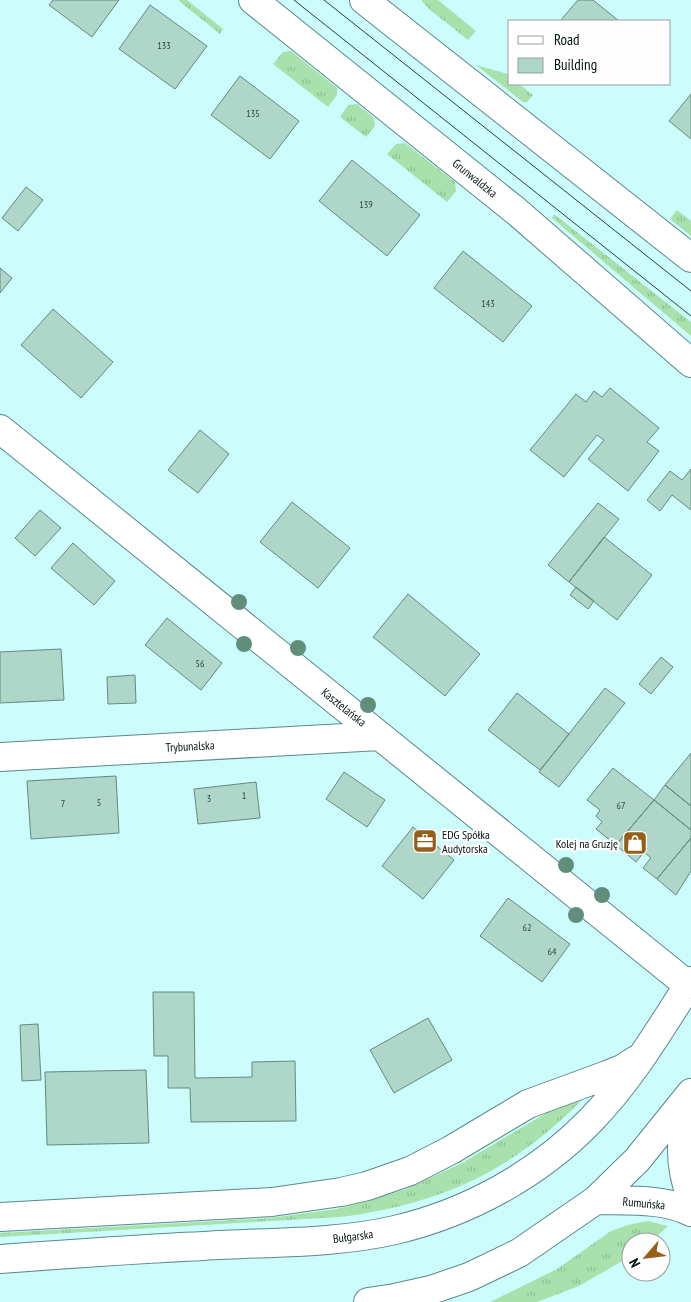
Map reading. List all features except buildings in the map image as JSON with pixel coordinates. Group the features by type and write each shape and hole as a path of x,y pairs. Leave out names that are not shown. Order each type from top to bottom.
{"street":[{"name":"Grunwaldzka","path":"253,0 516,211 691,363"},
{"path":"366,0 691,258"},
{"name":"Kasztelańska","path":"0,429 380,736 690,982"},
{"name":"Trybunalska","path":"0,757 380,736"},
{"name":"Bułgarska","path":"0,1259 141,1249 338,1239 394,1230 422,1222 475,1202 508,1184 548,1158 591,1121 627,1078 690,982"},
{"name":"Bułgarska","path":"0,1217 272,1202 342,1192 367,1186 410,1171 451,1150 528,1104 614,1072 644,1054"},
{"path":"368,1302 431,1290 469,1277 519,1253 596,1200 637,1160 691,1093"},
{"path":"691,1100 683,1131 682,1146 685,1175 691,1196"},
{"name":"Rumuńska","path":"596,1200 664,1204 691,1212"}],"green space":[{"path":"187,0 223,29 220,34 179,1"},
{"path":"421,0 438,0 476,31 468,40 429,9"},
{"path":"291,51 337,88 337,95 328,107 273,64 283,52"},
{"path":"476,65 508,74 508,85 520,85 533,95 527,102 523,102"},
{"path":"357,104 374,118 375,126 366,137 340,117 348,105"},
{"path":"405,143 455,182 456,191 447,202 387,154 396,144"},
{"path":"677,210 691,221 691,236 670,219"},
{"path":"554,214 691,322 691,336 552,218"},
{"path":"582,1100 528,1147 501,1165 472,1181 410,1203 340,1217 0,1237 0,1233 270,1218 337,1209 404,1190 462,1163 548,1112"},
{"path":"647,1221 668,1226 661,1232 621,1232 621,1262 579,1286 537,1302 490,1302 557,1269 611,1231"}],"tram line":[{"path":"294,0 691,316"},
{"path":"324,0 691,291"}],"place":[{"name":"EDG Spółka Audytorska","path":"425,841"},
{"name":"Kolej na Gruzję","path":"635,843"}]}
